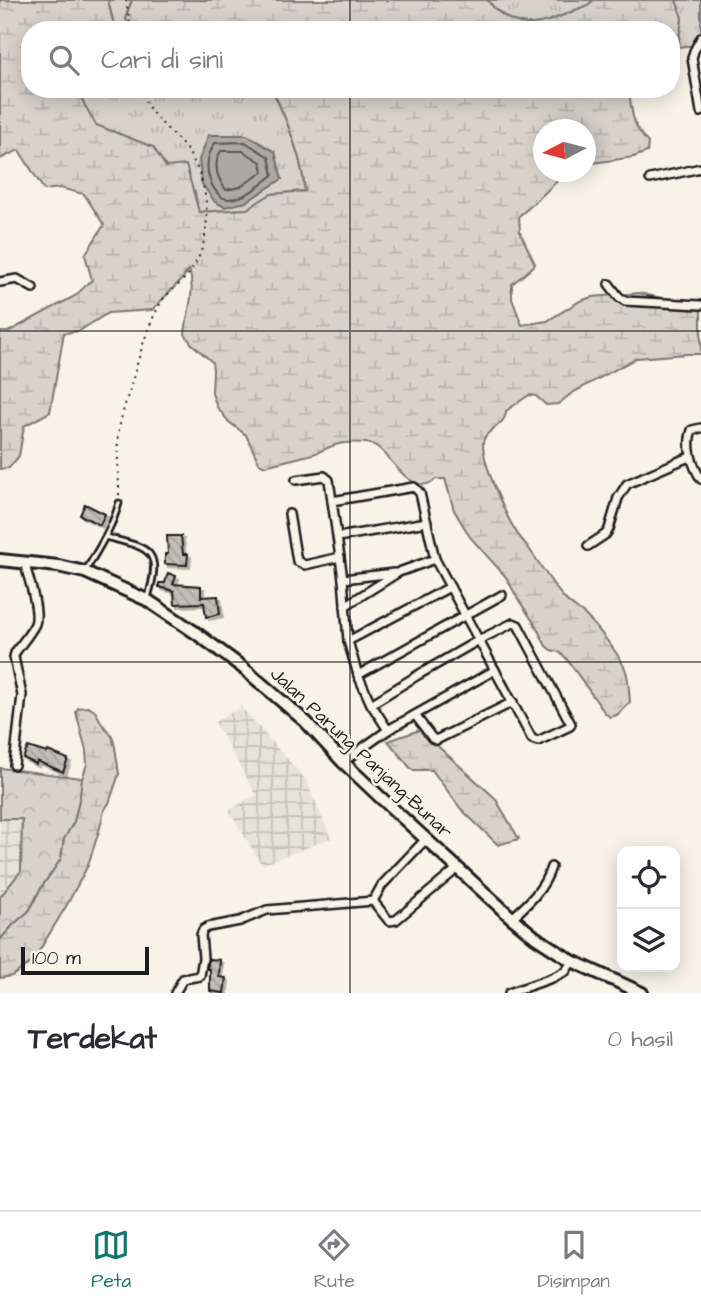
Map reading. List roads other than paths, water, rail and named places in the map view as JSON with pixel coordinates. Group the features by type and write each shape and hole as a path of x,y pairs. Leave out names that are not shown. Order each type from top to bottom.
{"main road":[{"name":"Jalan Parung Panjang–Bunar","path":"0,560 24,561 85,572 147,600 196,633 252,675 306,722 343,762 512,918 572,961 642,993"}],"street":[{"path":"701,38 692,58 701,112"},
{"path":"650,179 701,168"},
{"path":"0,282 17,279 33,288"},
{"path":"609,284 625,301 701,305"},
{"path":"701,428 692,430 689,437 691,457 701,479"},
{"path":"588,546 606,534 618,498 627,484 691,457"},
{"path":"296,480 324,476 329,480 343,579 348,641 358,675 371,704 388,730"},
{"path":"332,501 414,487 418,489 435,559 480,640 532,739 538,741 570,726 518,625 509,624 480,640 418,675 371,704"},
{"path":"289,514 298,561 305,565 340,557"},
{"path":"338,537 426,522"},
{"path":"345,606 399,572 435,559"},
{"path":"14,765 22,695 14,657 37,619 24,561"},
{"path":"343,579 399,572"},
{"path":"348,641 450,587"},
{"path":"358,675 502,595"},
{"path":"343,762 388,730 495,670"},
{"path":"415,715 436,740 513,702"},
{"path":"373,901 382,885 426,839"},
{"path":"512,918 540,891 551,867"},
{"path":"373,901 389,921 396,920 458,868"},
{"path":"175,993 183,979 200,976 203,958 201,935 208,927 240,921 267,910 373,901"},
{"path":"509,993 566,971 572,961"}],"lane":[{"path":"85,572 106,537 119,503"},
{"path":"106,537 140,546 150,555 154,576 147,600"}],"water":[{"path":"209,135 247,135 275,152 282,179 246,202 225,207 215,202 202,184 199,160"}]}
